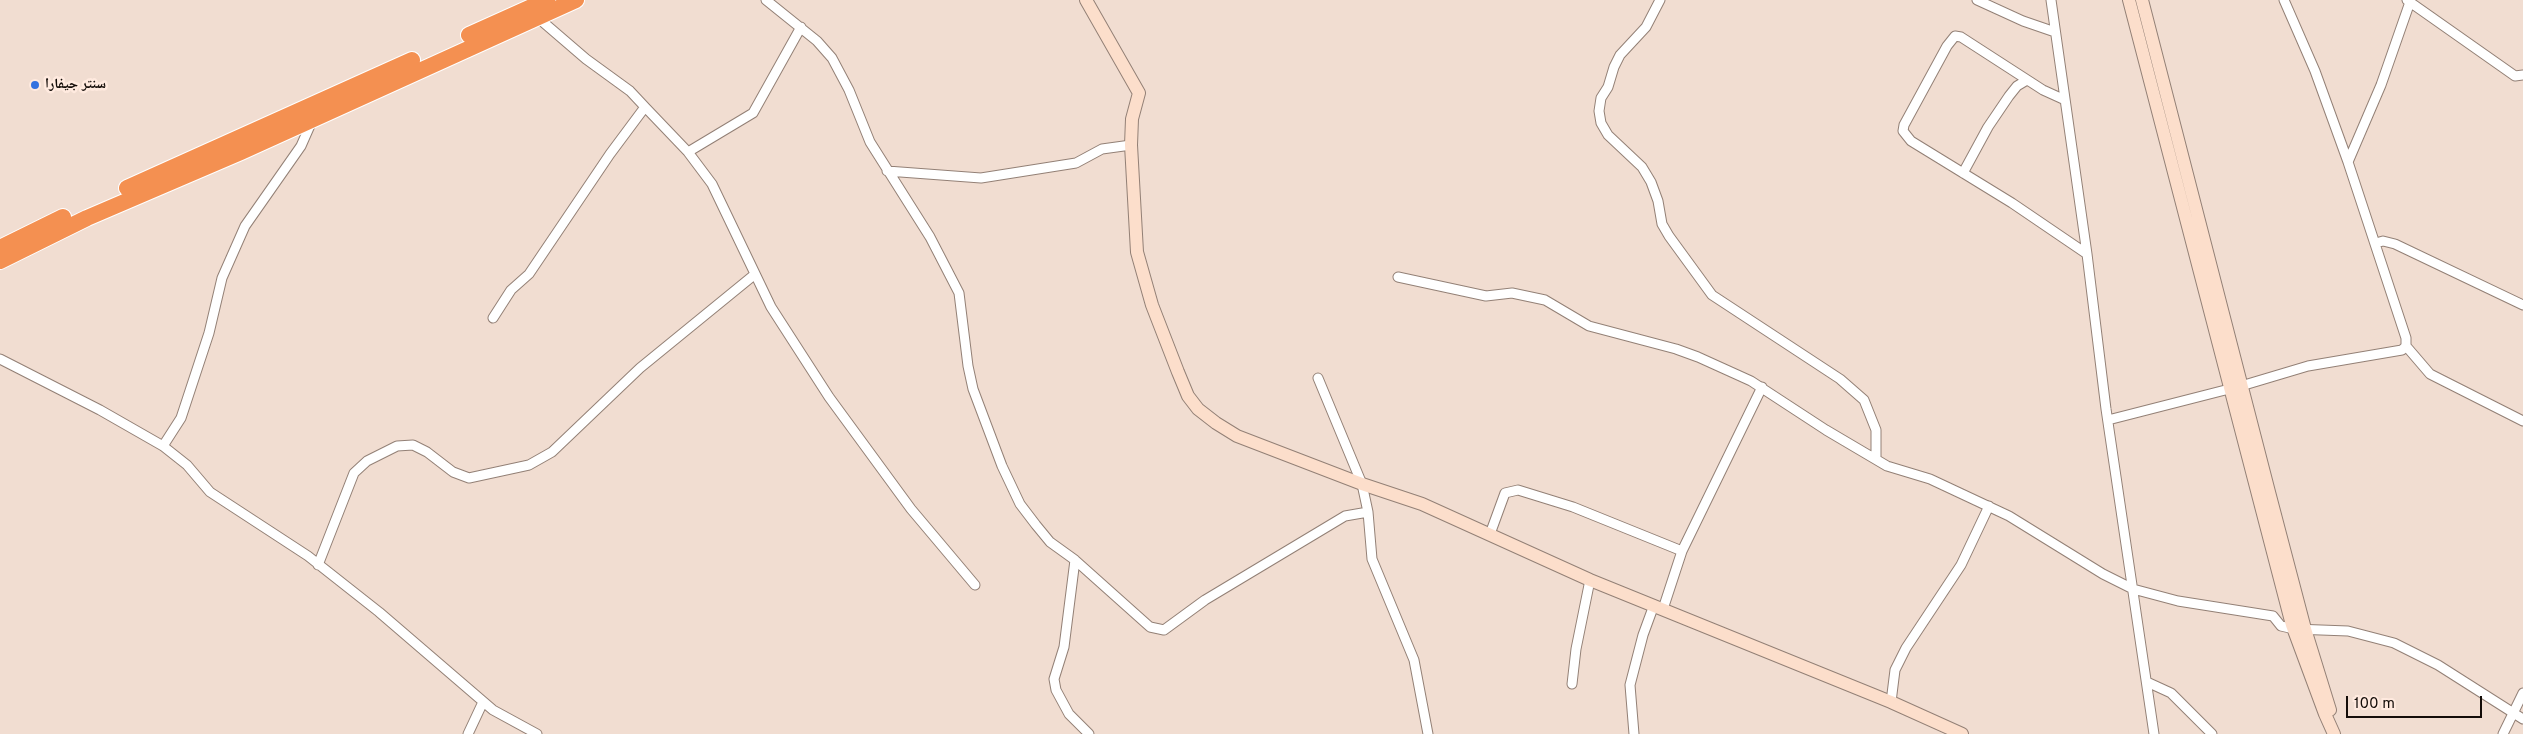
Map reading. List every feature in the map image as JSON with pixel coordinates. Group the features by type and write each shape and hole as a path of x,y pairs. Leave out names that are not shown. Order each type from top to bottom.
{"highway":[{"path":"0,248 36,236 462,44 536,6 576,0"},
{"path":"0,261 36,236"}],"street":[{"path":"766,0 825,48 832,58 849,90 870,142 930,237 959,293 968,366 974,390 1011,485 1020,504 1050,542 1075,560 1150,627 1164,630 1205,600 1345,516 1368,512"},
{"path":"1086,0 1139,93 1132,119 1131,145 1137,252 1152,305 1188,396 1198,409 1237,436 1362,484 1422,504 1590,580 1891,702 1962,734"},
{"path":"1660,0 1646,27 1620,55 1614,67 1608,87 1600,98 1601,122 1608,136 1642,167 1651,182 1658,201 1662,224 1712,295 1840,379 1864,400 1876,430 1876,459"},
{"path":"1976,0 2023,21 2055,32"},
{"path":"2051,0 2087,254 2108,420 2154,734"},
{"path":"2129,0 2157,78"},
{"path":"2142,0 2157,78 2236,387 2300,629 2325,714 2335,734"},
{"path":"2284,0 2315,71 2348,162 2376,242 2406,338 2406,346 2430,374 2523,421"},
{"path":"2348,162 2381,86 2408,1 2515,76 2523,75"},
{"path":"536,6 586,59 630,91 688,152 712,184 731,220 754,275 783,327 877,464 975,585"},
{"path":"688,152 753,113 800,27"},
{"path":"2065,100 2028,80 1961,36 1955,36 1904,124 1903,131 1911,141 2087,254"},
{"path":"1963,173 1988,127 2009,96 2017,86 2028,80"},
{"path":"493,318 510,290 529,274 610,154 645,107"},
{"path":"163,446 181,418 203,352 222,278 242,233 263,198 301,146 310,112"},
{"path":"887,171 981,178 1076,163 1102,149 1131,145"},
{"path":"2376,242 2382,241 2395,244 2523,305"},
{"path":"318,565 354,473 367,461 397,446 413,445 427,452 453,472 469,478 530,465 552,452 628,379 754,275"},
{"path":"1398,277 1486,296 1512,293 1545,300 1589,326 1676,349 1762,387 1826,430 1887,466 1930,479 1989,506 2133,590 2178,601 2273,616 2281,626 2300,629 2348,631 2394,643 2438,665 2523,720"},
{"path":"2108,420 2236,387 2308,366 2402,350 2406,346"},
{"path":"0,358 100,410 163,446 187,465 210,492 318,565 379,612 493,710 537,734"},
{"path":"1318,378 1362,484 1368,512 1372,559 1414,660 1428,734"},
{"path":"1634,734 1630,685 1643,635 1762,387"},
{"path":"1490,534 1505,492 1518,490 1573,507 1682,551"},
{"path":"1891,702 1895,670 1906,648 1961,564 1989,506"},
{"path":"1075,560 1064,646 1054,679 1056,690 1069,714 1089,734"},
{"path":"1572,684 1576,649 1590,580"},
{"path":"2147,682 2171,693 2212,734"},
{"path":"2503,734 2523,693"},
{"path":"468,734 483,702"}],"place":[{"name":"سنتر جيفارا","path":"35,85"}]}
